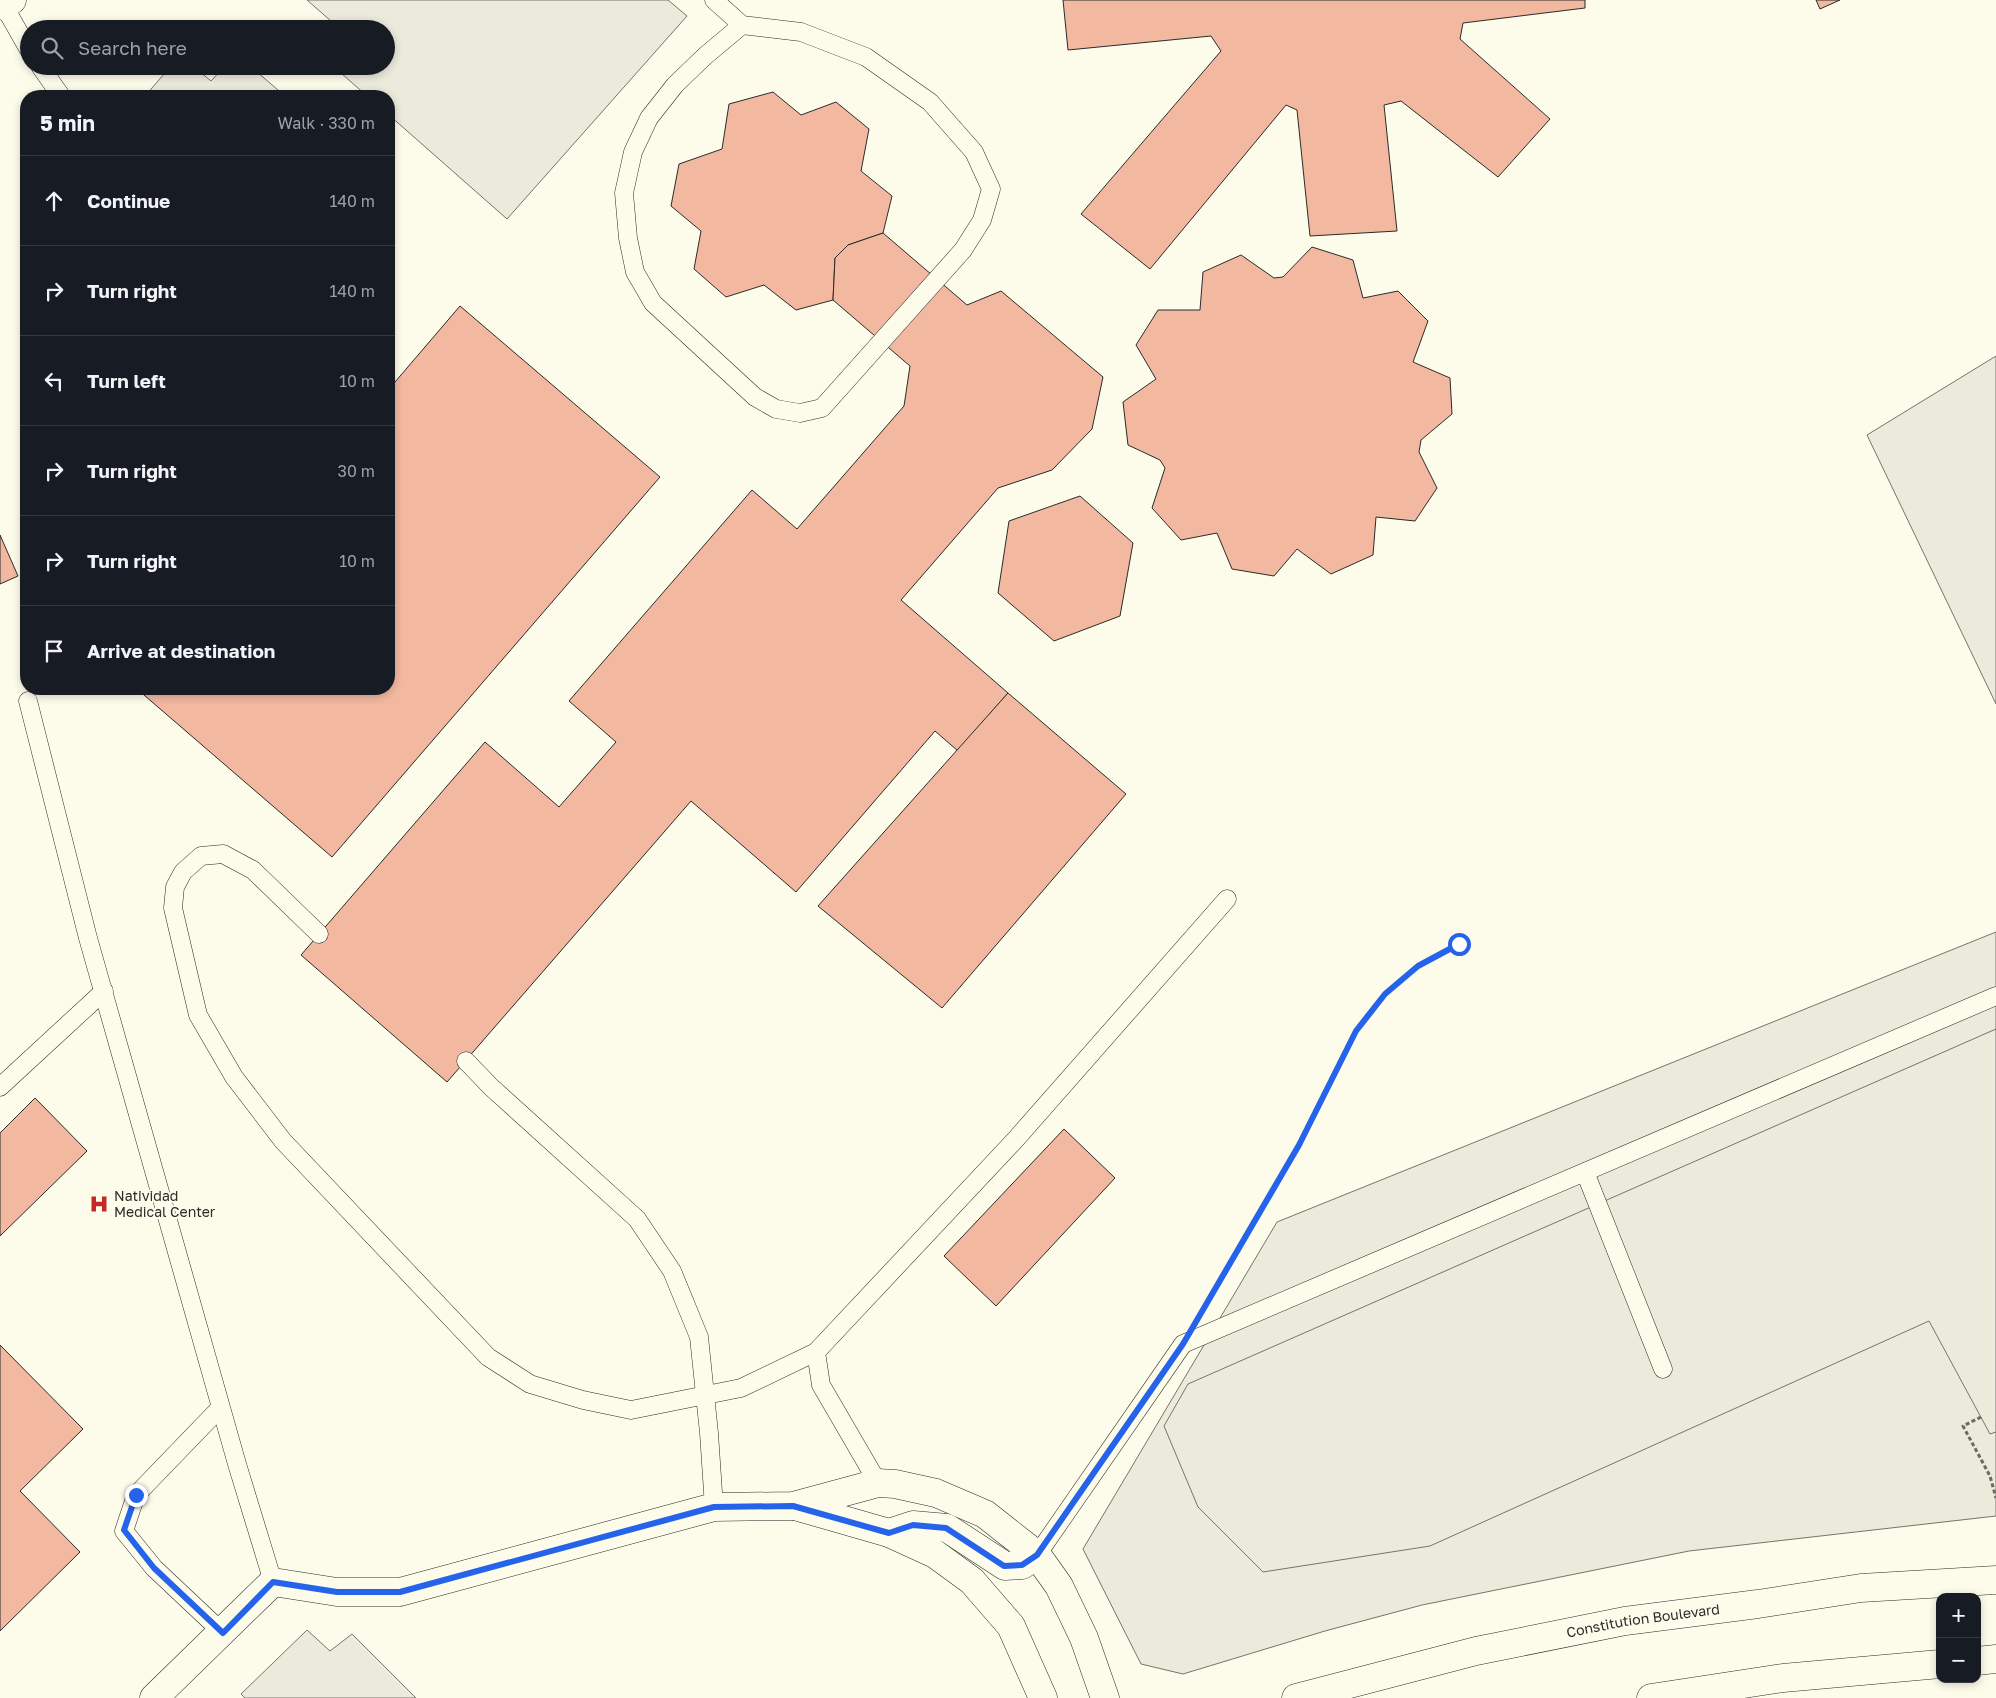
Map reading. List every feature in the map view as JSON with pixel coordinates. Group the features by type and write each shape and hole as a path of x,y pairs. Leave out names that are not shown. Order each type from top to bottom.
{"street":[{"path":"154,1698 223,1633 273,1582 337,1592 400,1592 714,1507 793,1506 878,1483 895,1484 936,1493 985,1514 1037,1555 1059,1586 1080,1630 1105,1698"},
{"path":"793,1506 889,1533 935,1554 972,1580 1011,1626 1043,1698"},
{"path":"889,1533 913,1525 946,1528 1004,1566 1022,1565 1037,1555"},
{"name":"Constitution Boulevard","path":"1296,1698 1476,1651 1624,1621 1758,1604 1861,1588 1996,1580"},
{"path":"1981,1661 1996,1659"},
{"path":"1651,1698 1783,1678 1936,1664"}],"lane":[{"path":"714,0 742,25 801,32 866,57 930,102 974,152 990,189 982,220 963,250 822,408 800,413 776,409 755,397 653,303 635,272 628,238 624,193 632,152 650,118 676,85 705,56 742,25"},
{"path":"5,3 20,32"},
{"path":"46,75 57,90"},
{"path":"28,701 88,938 220,1408 273,1582"},
{"path":"319,934 253,870 222,854 201,856 183,872 175,887 174,908 198,1015 234,1077 283,1141 488,1357 530,1384 583,1400 630,1410 741,1388 816,1352 1016,1140 1227,898"},
{"path":"0,1086 104,991"},
{"path":"1037,1555 1183,1344 1996,996"},
{"path":"466,1061 491,1087 637,1218 672,1271 699,1337 714,1507"},
{"path":"1585,1172 1663,1369"},
{"path":"816,1352 821,1386 878,1483"},
{"path":"220,1408 136,1495 124,1530 154,1568 223,1633"}],"path":[{"path":"1183,1344 1299,1145 1356,1031 1385,994 1418,966 1459,944"},
{"path":"1981,1417 1963,1426 1990,1476 1996,1498"}],"shaded area":[{"path":"307,0 668,0 687,16 507,219 395,120 395,90 360,90 343,75 395,75 395,20 330,20"},
{"path":"163,75 204,75 211,81 217,75 260,75 278,90 150,90"},
{"path":"1996,356 1996,704 1867,435"},
{"path":"1996,932 1996,1516 1689,1551 1422,1605 1325,1631 1183,1674 1141,1664 1083,1549 1277,1222"},
{"path":"1996,1029 1996,1432 1990,1434 1929,1321 1430,1546 1263,1572 1198,1507 1164,1426 1188,1384"},
{"path":"307,1630 330,1651 352,1634 416,1698 245,1698 241,1694"}],"building":[{"path":"1063,0 1585,0 1585,8 1463,23 1460,39 1550,119 1498,177 1401,101 1384,105 1397,231 1310,236 1297,110 1286,105 1150,269 1081,214 1221,51 1211,36 1068,50"},
{"path":"1816,0 1840,0 1820,9"},
{"path":"773,92 801,115 836,102 869,129 861,171 892,196 883,233 848,245 835,258 833,300 796,310 764,285 726,297 694,269 701,231 671,206 679,164 722,149 729,104"},
{"path":"883,233 967,305 1001,291 1103,377 1092,429 1052,470 998,488 901,600 1008,693 958,751 935,731 796,892 691,801 447,1082 301,955 485,742 559,807 616,742 569,701 752,490 797,529 904,406 910,366 833,300 835,258 848,245"},
{"path":"1312,247 1353,260 1363,298 1398,291 1428,321 1413,362 1450,378 1452,414 1421,440 1419,452 1437,488 1415,521 1376,517 1373,555 1331,574 1297,549 1274,576 1232,569 1217,533 1181,540 1152,508 1165,468 1160,460 1128,445 1123,402 1156,379 1136,345 1158,310 1200,310 1203,272 1241,255 1274,278 1283,277"},
{"path":"460,306 660,477 332,857 144,695 395,695 395,382"},
{"path":"1080,496 1133,543 1120,616 1054,641 998,593 1009,521"},
{"path":"0,535 18,576 0,584"},
{"path":"1008,693 1126,794 942,1008 818,906"},
{"path":"35,1098 87,1151 0,1236 0,1133"},
{"path":"1064,1129 1115,1178 996,1306 944,1256"},
{"path":"0,1345 83,1429 20,1491 80,1552 0,1631"}],"place":[{"name":"Natividad Medical Center","path":"99,1204"}],"route":[{"path":"136,1495 124,1530 154,1568 223,1633 273,1582 337,1592 400,1592 714,1507 793,1506 889,1533 913,1525 946,1528 1004,1566 1022,1565 1037,1555 1183,1344 1299,1145 1356,1031 1385,994 1418,966 1459,944"}]}
